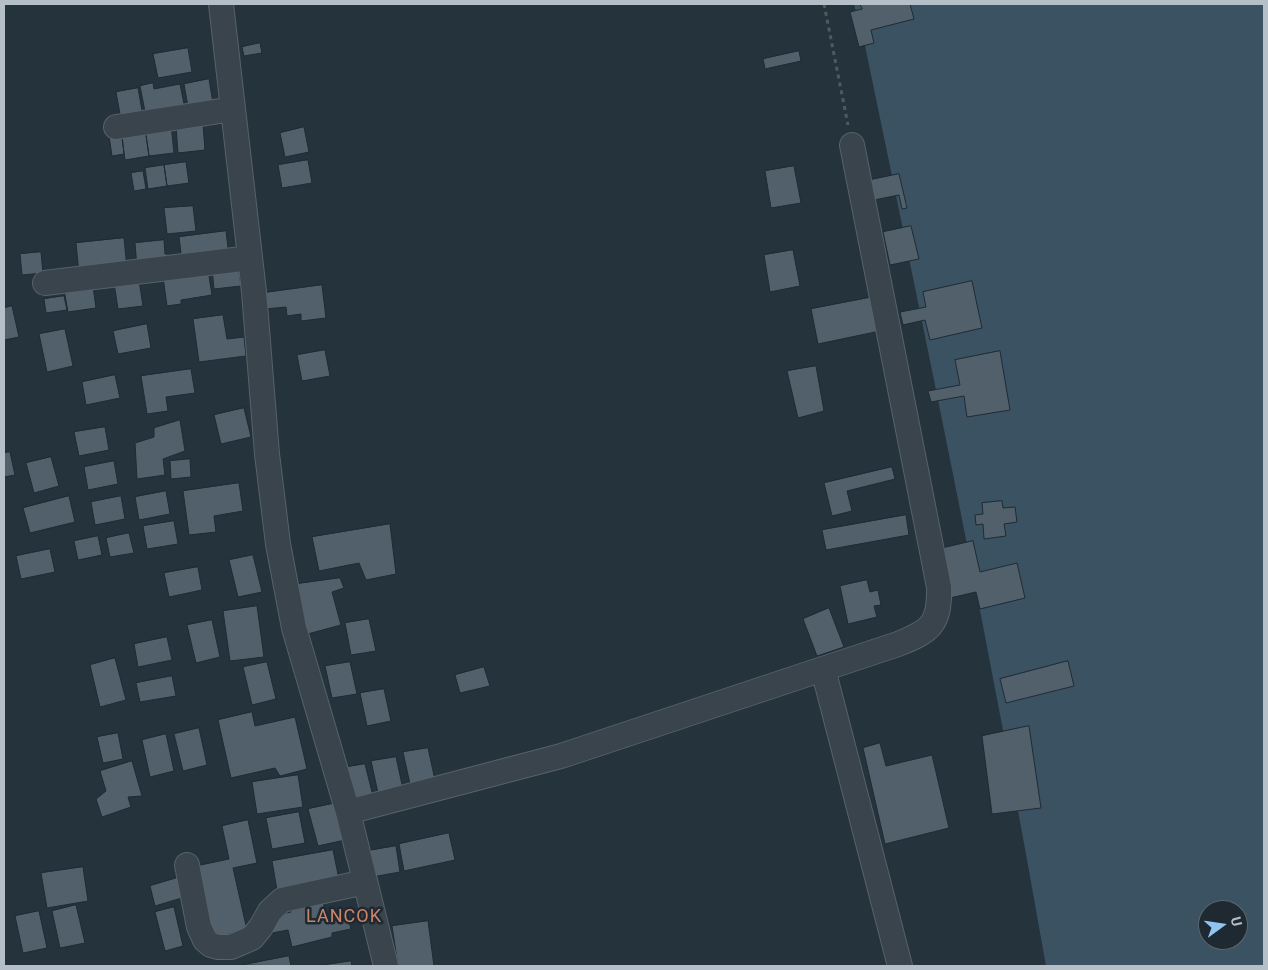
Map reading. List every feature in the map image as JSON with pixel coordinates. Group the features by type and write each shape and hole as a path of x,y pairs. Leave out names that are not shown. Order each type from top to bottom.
{"street":[{"path":"221,4 250,258 267,454 278,544 294,628 348,812 386,966"},
{"path":"116,126 233,108"},
{"path":"348,812 561,756 898,644 918,636 934,624 940,606 940,587 852,145"},
{"path":"45,283 250,258"},
{"path":"823,669 900,966"},
{"path":"187,865 198,927 205,940 211,945 218,947 231,947 252,938 270,911 282,900 366,882"}],"path":[{"path":"824,4 852,145"}],"water":[{"path":"854,4 1264,4 1264,966 1046,966 982,618 864,41"}],"building":[{"path":"860,4 910,4 914,19 871,30 874,43 859,47 850,12 862,9"},
{"path":"260,43 262,53 244,56 242,47"},
{"path":"188,48 192,72 158,78 153,54"},
{"path":"799,51 801,61 765,69 763,59"},
{"path":"209,79 213,103 188,107 184,84"},
{"path":"153,83 154,89 180,84 185,109 146,117 140,86"},
{"path":"138,88 143,116 121,120 116,92"},
{"path":"171,124 174,153 149,156 145,128"},
{"path":"203,124 205,150 178,153 176,126"},
{"path":"304,127 309,152 285,157 280,133"},
{"path":"145,128 149,156 125,160 121,131"},
{"path":"122,135 124,154 112,156 109,136"},
{"path":"308,160 312,183 282,188 278,165"},
{"path":"186,162 189,183 167,186 164,165"},
{"path":"164,165 167,186 148,189 145,168"},
{"path":"794,166 801,203 771,208 765,171"},
{"path":"143,171 146,189 134,191 131,173"},
{"path":"899,174 907,208 902,209 899,195 874,200 870,180"},
{"path":"193,206 196,231 167,234 164,208"},
{"path":"911,226 919,259 890,265 883,232"},
{"path":"226,231 229,256 182,262 179,237"},
{"path":"124,238 127,268 79,274 76,243"},
{"path":"164,240 165,254 168,254 169,265 137,268 135,243"},
{"path":"793,250 800,286 770,292 764,255"},
{"path":"41,252 43,273 22,275 20,254"},
{"path":"238,265 241,286 214,289 212,268"},
{"path":"208,270 212,295 181,300 181,304 167,306 163,277"},
{"path":"92,279 96,308 68,312 63,284"},
{"path":"139,280 143,306 118,309 114,283"},
{"path":"972,281 982,328 930,340 925,320 903,325 900,312 926,307 923,292"},
{"path":"322,285 326,318 301,321 301,314 287,316 286,307 265,309 263,293"},
{"path":"64,296 67,310 46,313 44,299"},
{"path":"873,297 880,331 818,344 811,309"},
{"path":"12,306 19,337 4,340 4,308"},
{"path":"223,315 227,339 244,337 246,356 199,362 193,319"},
{"path":"147,324 151,348 118,354 113,331"},
{"path":"65,329 73,366 47,372 39,334"},
{"path":"325,350 330,376 302,381 297,355"},
{"path":"1000,351 1010,410 967,417 964,396 931,402 928,391 960,385 955,360"},
{"path":"816,366 824,411 798,418 787,371"},
{"path":"191,369 195,393 166,397 168,411 147,414 141,376"},
{"path":"115,375 120,398 86,405 82,382"},
{"path":"244,408 251,437 221,444 214,415"},
{"path":"180,420 185,451 163,459 165,475 137,479 135,443 154,437 154,428"},
{"path":"105,427 109,450 79,456 74,432"},
{"path":"10,452 15,475 4,477 4,453"},
{"path":"51,457 59,486 34,493 26,463"},
{"path":"190,459 191,477 171,479 170,461"},
{"path":"114,461 118,484 88,490 84,467"},
{"path":"892,467 895,479 847,491 852,511 832,516 824,483"},
{"path":"239,483 243,511 214,516 216,532 189,535 183,491"},
{"path":"166,491 170,514 139,520 135,497"},
{"path":"69,496 75,522 30,533 23,508"},
{"path":"121,496 125,519 95,525 91,502"},
{"path":"1002,501 1003,508 1015,507 1017,522 1004,524 1006,536 984,539 983,524 976,525 975,515 983,514 982,503"},
{"path":"906,515 909,535 826,550 822,530"},
{"path":"174,521 178,544 147,549 143,526"},
{"path":"390,524 396,574 366,580 359,563 319,571 312,537"},
{"path":"129,533 134,553 110,557 106,538"},
{"path":"98,536 102,555 78,560 74,541"},
{"path":"973,541 980,572 1017,563 1025,598 980,609 976,592 950,598 939,549"},
{"path":"50,549 55,572 21,579 16,556"},
{"path":"253,555 262,592 238,597 229,560"},
{"path":"198,567 202,590 169,597 164,573"},
{"path":"340,578 344,588 332,592 341,625 300,636 289,585"},
{"path":"867,580 870,592 878,590 881,605 874,606 877,617 848,624 840,586"},
{"path":"257,606 264,657 230,661 223,611"},
{"path":"829,608 844,647 817,656 803,619"},
{"path":"369,619 376,651 351,655 345,623"},
{"path":"212,620 220,657 196,663 187,625"},
{"path":"167,637 172,660 138,667 134,644"},
{"path":"115,658 126,700 100,707 90,665"},
{"path":"1068,661 1074,686 1006,703 1000,679"},
{"path":"267,662 276,699 252,705 243,667"},
{"path":"350,662 357,694 332,698 325,666"},
{"path":"484,667 490,686 460,693 455,675"},
{"path":"172,676 176,696 140,702 136,683"},
{"path":"384,689 391,721 367,726 360,693"},
{"path":"252,712 255,726 295,717 307,769 280,776 275,768 231,778 218,720"},
{"path":"1029,726 1041,808 992,814 982,736"},
{"path":"199,728 207,765 183,771 174,734"},
{"path":"118,733 123,759 103,763 97,737"},
{"path":"166,734 174,771 150,777 142,740"},
{"path":"880,743 886,766 932,755 949,828 885,844 863,748"},
{"path":"428,748 435,780 410,784 403,752"},
{"path":"396,757 403,789 378,793 371,761"},
{"path":"132,761 142,796 128,797 131,807 102,817 96,799 106,791 100,771"},
{"path":"365,764 373,796 348,800 341,768"},
{"path":"298,775 303,807 257,814 252,782"},
{"path":"336,803 345,840 318,846 308,809"},
{"path":"299,812 305,843 272,849 266,818"},
{"path":"248,820 257,863 233,868 247,930 207,939 191,867 229,859 222,826"},
{"path":"449,833 455,860 404,871 399,844"},
{"path":"396,846 400,872 372,877 367,851"},
{"path":"333,850 340,884 278,896 272,861"},
{"path":"83,867 88,901 47,908 41,873"},
{"path":"180,877 185,897 155,906 150,886"},
{"path":"323,902 326,915 346,910 351,929 332,933 332,937 292,947 288,930 272,933 268,917 291,912 290,905"},
{"path":"76,905 85,943 60,948 52,911"},
{"path":"174,907 183,946 165,951 155,912"},
{"path":"39,911 47,948 23,953 15,916"},
{"path":"428,921 434,966 398,966 392,926"},
{"path":"289,956 291,966 242,965"},
{"path":"351,961 352,966 317,966"}],"district":[{"name":"LANCOK","path":"344,917"}]}
